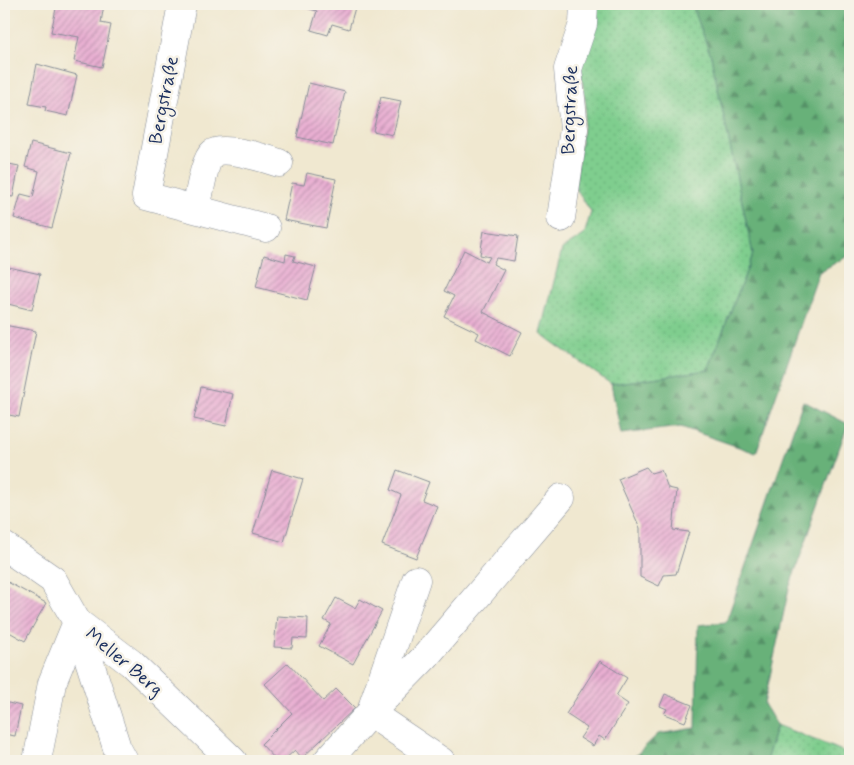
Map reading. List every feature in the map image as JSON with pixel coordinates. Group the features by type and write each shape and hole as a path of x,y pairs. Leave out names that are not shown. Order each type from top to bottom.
{"street":[{"name":"Bergstraße","path":"182,4 146,196 196,209"},
{"name":"Bergstraße","path":"561,218 574,129 568,69 583,24 584,4"},
{"path":"266,228 196,209 208,161 213,153 219,150 279,163"},
{"path":"327,761 370,713 426,656 561,498"},
{"path":"4,546 53,580 77,622 52,683 37,761"},
{"path":"370,713 416,580"},
{"name":"Meller Berg","path":"77,622 117,748 124,761"},
{"name":"Meller Berg","path":"77,622 130,663 233,761"},
{"path":"370,713 442,761"}],"green space":[{"path":"595,4 692,4 711,56 753,254 708,370 611,384 541,334 562,249 584,235 591,212 575,187 586,106 580,65"},
{"path":"692,4 850,4 850,255 819,272 756,453 681,427 621,434 611,384 708,370 753,254 711,56"},
{"path":"803,401 848,424 789,588 764,704 777,725 766,761 630,761 658,734 696,728 698,625 726,622"},
{"path":"777,725 850,754 850,761 766,761"}],"building":[{"path":"57,4 104,4 101,23 111,25 102,67 74,61 79,37 51,32"},
{"path":"307,4 356,4 349,29 332,24 328,35 311,30 317,11 306,8"},
{"path":"37,64 77,75 68,116 45,111 46,107 29,104"},
{"path":"309,83 345,92 333,145 297,137"},
{"path":"381,97 401,101 393,135 373,131"},
{"path":"31,143 71,153 52,228 14,218 21,194 33,197 39,171 25,167"},
{"path":"4,163 19,166 13,197 6,196 5,204"},
{"path":"307,173 336,179 326,228 284,220 292,183 304,185"},
{"path":"484,231 518,236 514,261 496,258 493,264 504,270 483,312 522,332 510,356 476,339 479,333 444,316 454,296 444,291 464,250 487,262 490,257 480,255"},
{"path":"286,254 295,256 293,261 316,267 307,300 256,287 264,255 285,261"},
{"path":"4,266 40,274 32,310 4,303"},
{"path":"4,325 36,331 19,417 4,414"},
{"path":"201,387 233,394 226,426 194,419"},
{"path":"646,467 651,473 661,470 668,488 677,490 673,530 689,532 676,574 664,575 659,586 640,577 640,528 618,479"},
{"path":"272,470 303,479 284,542 253,533"},
{"path":"397,470 429,482 422,500 437,506 416,558 382,545 401,495 390,490"},
{"path":"4,580 46,603 25,641 4,629"},
{"path":"336,598 355,608 360,599 382,611 353,664 319,646 331,624 324,620"},
{"path":"277,616 308,618 307,639 293,638 292,648 274,647"},
{"path":"600,661 627,678 616,696 628,704 605,740 599,736 593,746 580,738 587,728 566,714"},
{"path":"288,663 323,701 336,689 355,708 302,758 295,750 283,761 277,761 261,744 292,713 265,684"},
{"path":"665,694 692,705 685,722 664,714 667,709 660,706"},
{"path":"4,702 21,706 15,736 4,734"}]}
